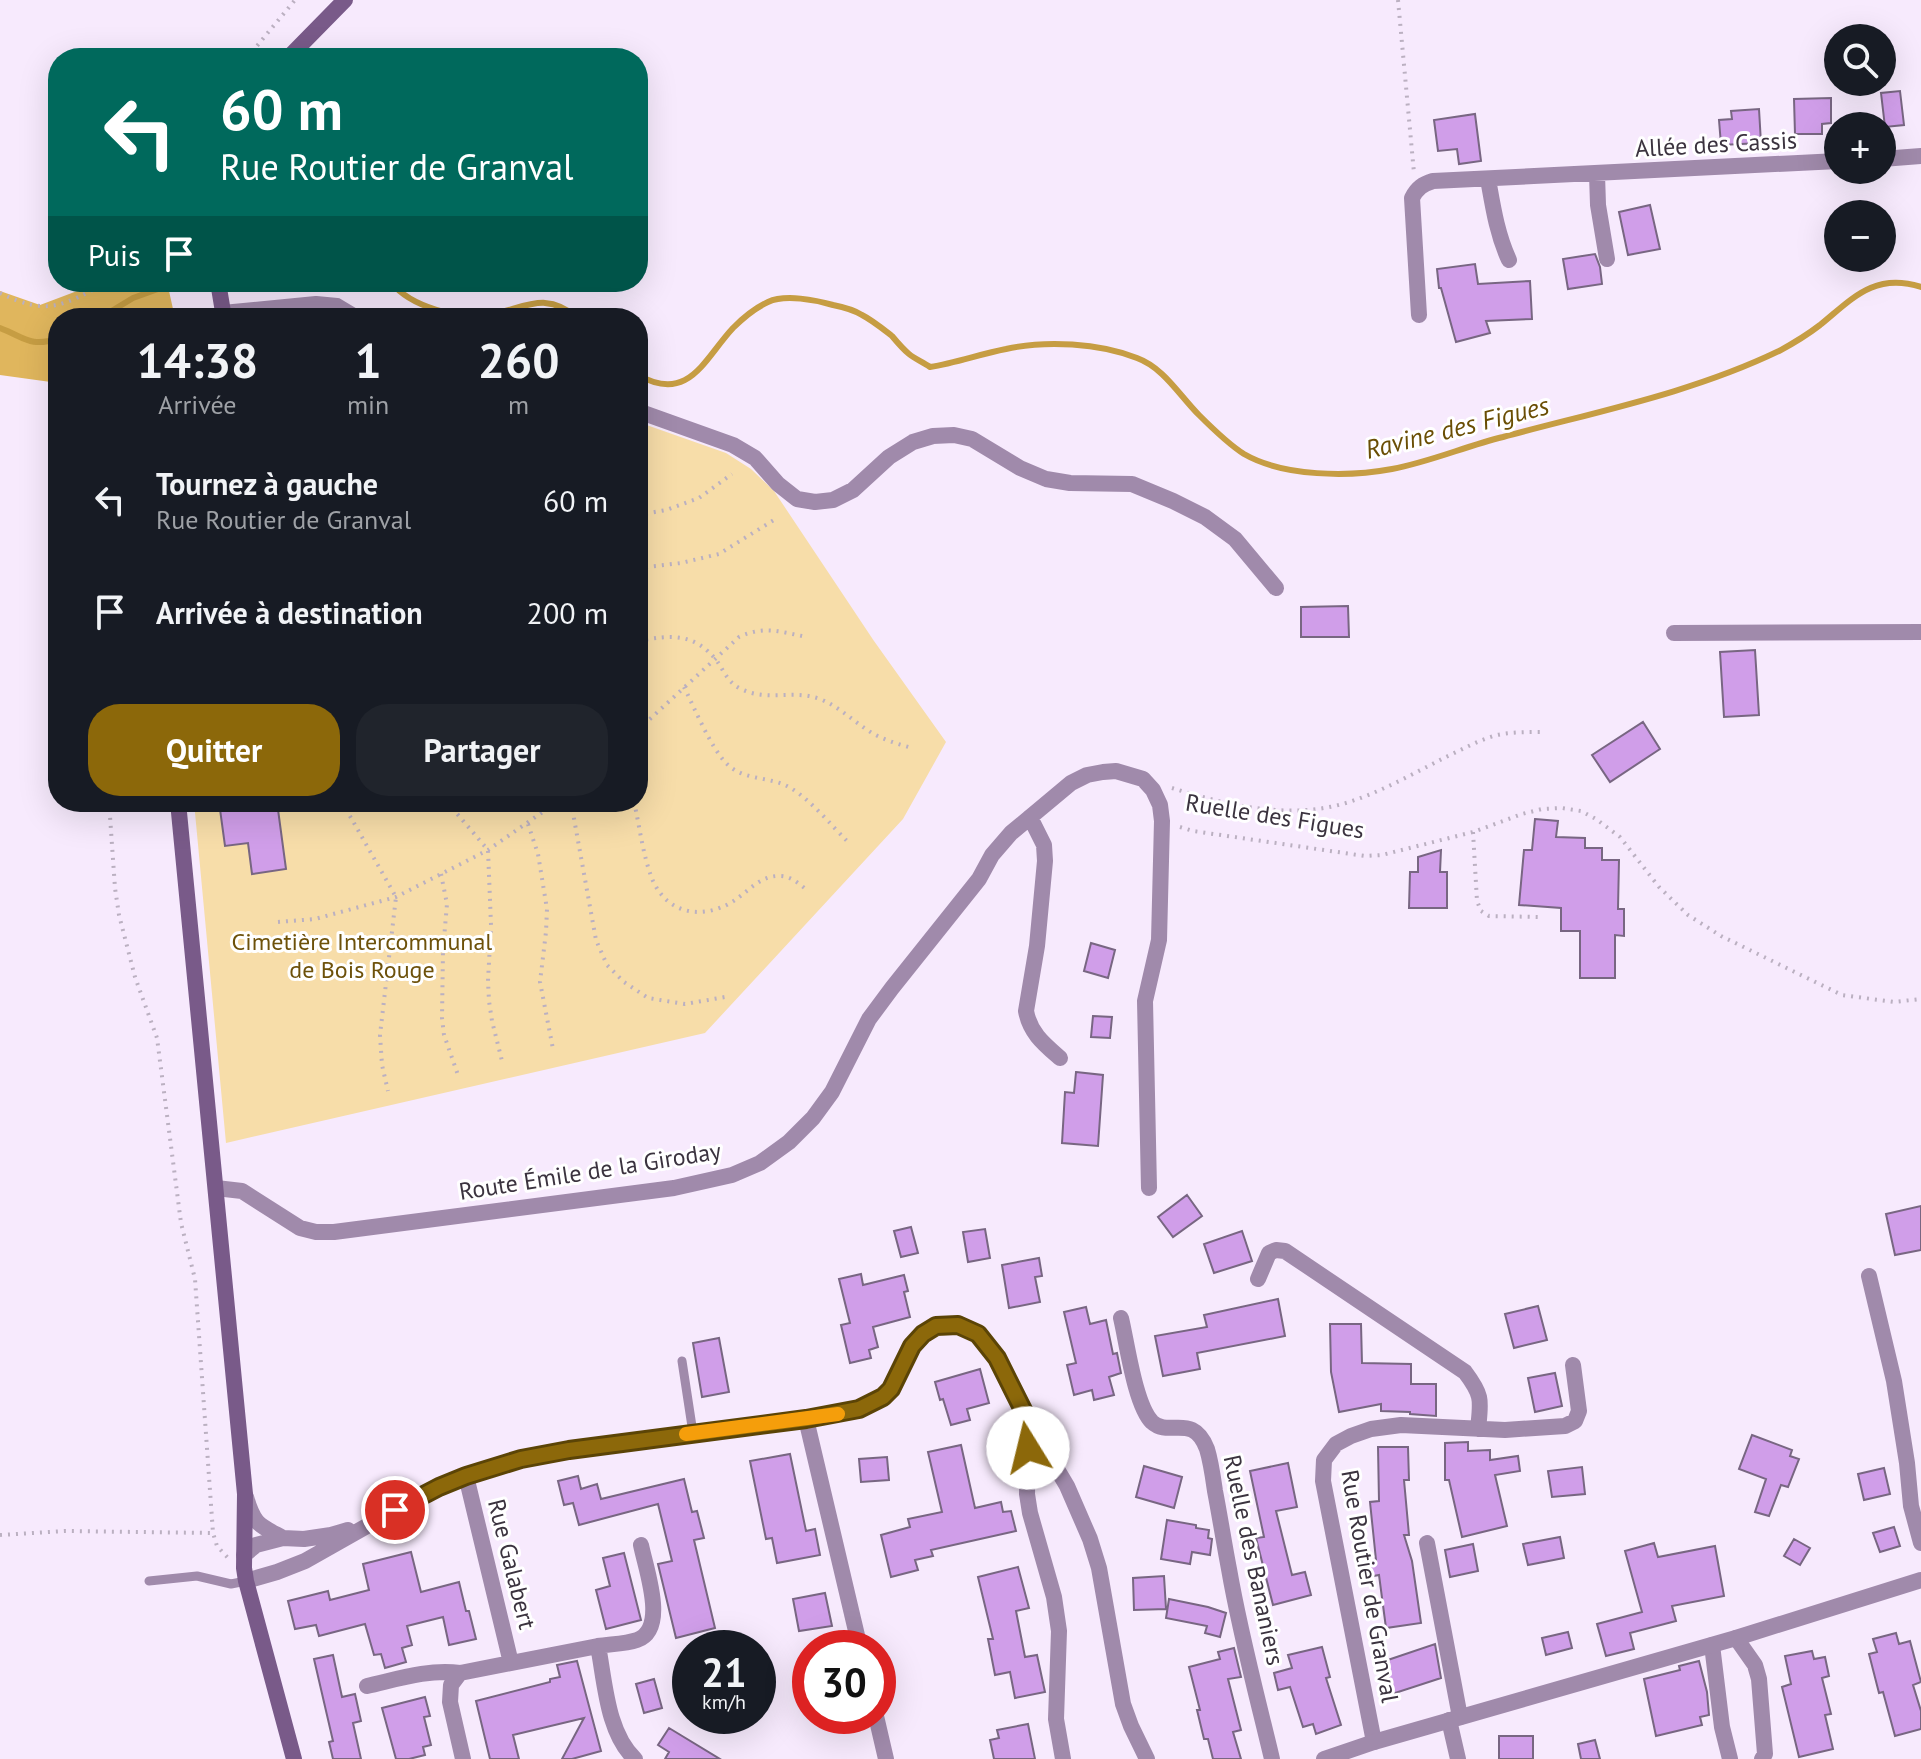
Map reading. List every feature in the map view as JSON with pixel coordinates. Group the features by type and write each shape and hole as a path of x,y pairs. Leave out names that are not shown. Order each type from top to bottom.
{"main road":[{"path":"298,48 345,0"},
{"path":"179,812 245,1494 244,1568 294,1759"}],"street":[{"path":"1896,158 1921,156"},
{"name":"Allée des Cassis","path":"1417,189 1433,181 1824,162"},
{"path":"1597,174 1598,205 1607,259"},
{"path":"1488,179 1495,220 1509,260"},
{"path":"1417,189 1412,198 1412,210 1419,315"},
{"path":"283,308 316,304 340,308"},
{"path":"648,415 733,445 755,458 778,484 797,499 815,502 833,500 853,490 889,457 913,442 933,436 954,435 972,439 1020,468 1046,479 1070,483 1132,484 1173,501 1205,517 1235,539 1276,588"},
{"path":"1674,633 1921,632"},
{"path":"1060,1058 1036,1036 1026,1011 1037,946 1045,861 1044,845 1030,817 1071,783 1087,775 1116,771 1143,779"},
{"name":"Ruelle des Figues","path":"1143,779 1160,805 1162,821 1159,940 1145,1001 1149,1188"},
{"name":"Route Émile de la Giroday","path":"216,1188 242,1191 300,1228 334,1232 674,1188 732,1175 760,1163 789,1142 813,1118 832,1092 869,1019 979,879 1001,843 1030,817"},
{"path":"1258,1279 1269,1253 1285,1251 1465,1372 1478,1389 1481,1405 1478,1429"},
{"path":"1869,1276 1894,1381 1911,1506 1921,1543"},
{"name":"Ruelle des Bananiers","path":"1121,1318 1139,1396 1150,1420 1157,1426 1182,1426 1194,1430 1206,1446 1229,1571 1272,1759"},
{"path":"376,1521 331,1535 283,1538 256,1545 244,1568 277,1572 305,1561 376,1521 413,1500 466,1476 521,1459 859,1409 883,1397 891,1389 912,1346 923,1334 936,1326 958,1325 978,1334 997,1358 1029,1422 1067,1486 1099,1568 1123,1704 1147,1759"},
{"name":"Rue Routier de Granval","path":"1374,1742 1323,1481 1324,1460 1336,1444 1371,1429 1401,1425 1505,1430 1565,1426 1575,1421 1579,1411 1573,1365"},
{"path":"806,1419 856,1630"},
{"path":"1029,1422 1027,1494 1054,1597 1059,1631 1056,1719 1063,1759"},
{"name":"Rue Galabert","path":"466,1476 511,1663"},
{"path":"245,1494 257,1524 283,1538"},
{"path":"1427,1543 1455,1718 1458,1759"},
{"name":"Rue Galabert","path":"367,1686 427,1673 460,1673 636,1641 653,1627 654,1608 641,1545"},
{"name":"Rue Routier de Granval","path":"1324,1759 1455,1718 1736,1638 1921,1580"},
{"path":"1736,1638 1755,1665 1759,1679 1765,1754 1762,1759"},
{"path":"1712,1645 1722,1727 1730,1759"},
{"path":"598,1646 613,1724 622,1745 635,1759"},
{"path":"460,1673 451,1685 450,1702 463,1759"},
{"path":"880,1734 886,1759"}],"lane":[{"path":"682,1361 693,1433"},
{"path":"149,1581 197,1576 231,1584 244,1568"}],"path":[{"path":"255,48 295,0"},
{"path":"1398,0 1412,165 1417,189"},
{"path":"0,293 19,302 43,307 67,303 88,292"},
{"path":"648,513 699,498 732,474"},
{"path":"648,567 719,554 777,518"},
{"path":"648,721 739,637 766,629 807,637"},
{"path":"648,639 670,636 684,638 715,659 737,687 766,696 806,695 819,699 838,708 870,732 912,748"},
{"path":"684,687 718,754 727,765 751,777 789,787 848,842"},
{"name":"Ruelle des Figues","path":"1143,779 1212,801 1276,811 1319,809 1365,796 1478,741 1508,733 1540,732"},
{"name":"Ruelle des Figues","path":"1162,821 1193,831 1365,856 1397,852 1473,832 1542,809 1581,811 1620,837 1659,887 1688,915 1721,936 1842,995 1894,1002 1921,999"},
{"path":"110,812 119,915 135,977 157,1038 181,1223 195,1279 213,1533 225,1557 244,1568"},
{"path":"348,812 396,897 380,1035 388,1091"},
{"path":"456,812 488,850 491,925 489,1001 503,1065"},
{"path":"278,922 315,919 396,897 488,850 542,812"},
{"path":"573,812 596,940 607,965 624,982 648,998 685,1004 725,997"},
{"path":"636,812 653,882 674,907 702,913 729,904 760,881 780,876 791,878 807,890"},
{"path":"528,822 538,854 547,909 540,982 553,1049"},
{"path":"1473,832 1477,901 1481,911 1489,916 1540,917"},
{"path":"441,874 447,904 442,1018 444,1035 458,1075"},
{"path":"0,1535 65,1531 213,1533"}],"green space":[{"name":"Cimetière Intercommunal de Bois Rouge","path":"648,426 726,453 751,469 774,491 946,742 903,819 705,1033 226,1143 195,812 648,812"}],"shaded area":[{"path":"0,291 40,305 74,292 169,292 173,308 48,308 48,382 0,375"}],"building":[{"path":"1896,91 1900,91 1904,125 1896,126 1896,112 1883,112 1881,96 1896,96"},
{"path":"1831,98 1831,112 1824,112 1822,134 1795,134 1794,99"},
{"path":"1759,109 1761,143 1721,145 1719,120 1732,119 1731,111"},
{"path":"1475,114 1481,161 1459,164 1457,149 1438,151 1434,120"},
{"path":"1650,205 1660,249 1628,255 1619,212"},
{"path":"1595,254 1602,284 1568,289 1563,259"},
{"path":"1475,264 1478,284 1530,281 1532,319 1486,321 1490,333 1456,342 1439,288 1437,269"},
{"path":"1348,606 1349,637 1301,637 1301,607"},
{"path":"1755,650 1759,715 1724,717 1720,652"},
{"path":"1643,722 1660,749 1610,782 1592,755"},
{"path":"220,812 278,812 286,869 252,874 248,843 225,846"},
{"path":"1535,819 1558,821 1556,837 1585,838 1585,848 1602,848 1602,860 1619,860 1618,909 1624,909 1624,936 1615,935 1615,978 1580,978 1580,931 1561,931 1561,908 1519,905 1524,850 1532,850"},
{"path":"1441,850 1440,872 1447,872 1447,908 1409,908 1410,872 1418,872 1418,857"},
{"path":"1091,943 1115,950 1108,978 1084,971"},
{"path":"1093,1016 1112,1017 1110,1038 1091,1037"},
{"path":"1076,1072 1103,1075 1098,1146 1062,1143 1065,1092 1074,1093"},
{"path":"1187,1195 1202,1216 1173,1237 1158,1217"},
{"path":"1921,1206 1921,1250 1895,1255 1886,1214"},
{"path":"911,1227 918,1253 901,1257 894,1231"},
{"path":"985,1229 990,1258 968,1262 963,1232"},
{"path":"1242,1231 1252,1261 1214,1273 1204,1244"},
{"path":"1039,1258 1042,1276 1035,1277 1040,1302 1009,1308 1002,1265"},
{"path":"861,1274 863,1285 904,1275 908,1291 904,1292 910,1317 873,1327 878,1347 869,1350 871,1358 850,1363 841,1325 850,1323 839,1279"},
{"path":"1278,1299 1285,1336 1197,1353 1200,1369 1163,1376 1155,1336 1207,1327 1204,1315"},
{"path":"1538,1306 1547,1340 1514,1348 1505,1314"},
{"path":"1086,1307 1090,1324 1106,1320 1113,1354 1117,1353 1121,1373 1109,1377 1114,1395 1094,1400 1092,1390 1074,1395 1067,1365 1076,1363 1064,1312"},
{"path":"1330,1324 1361,1324 1362,1363 1411,1364 1411,1384 1436,1384 1436,1416 1381,1411 1381,1404 1339,1412 1331,1372"},
{"path":"719,1338 729,1392 702,1397 693,1343"},
{"path":"980,1369 989,1403 967,1409 970,1420 951,1425 935,1382"},
{"path":"1555,1373 1562,1406 1535,1412 1528,1378"},
{"path":"1752,1435 1792,1450 1790,1456 1799,1459 1788,1487 1781,1485 1769,1516 1755,1512 1766,1479 1739,1469"},
{"path":"1468,1442 1468,1451 1490,1450 1490,1460 1518,1456 1520,1471 1495,1475 1507,1526 1462,1537 1449,1480 1445,1480 1445,1443"},
{"path":"961,1445 975,1508 1001,1502 1003,1512 1011,1511 1016,1531 931,1550 933,1556 915,1560 918,1570 891,1577 881,1535 910,1527 908,1519 942,1512 928,1452"},
{"path":"1378,1447 1408,1447 1409,1480 1404,1480 1409,1535 1404,1535 1412,1561 1421,1623 1386,1628 1379,1575 1363,1578 1360,1563 1376,1560 1370,1502 1379,1501"},
{"path":"790,1454 806,1531 815,1529 820,1555 777,1563 772,1538 766,1539 750,1461"},
{"path":"887,1457 889,1480 861,1482 859,1459"},
{"path":"1288,1463 1297,1507 1276,1511 1292,1575 1305,1572 1311,1595 1273,1605 1256,1538 1264,1537 1250,1471"},
{"path":"1144,1466 1182,1477 1174,1508 1136,1497"},
{"path":"1582,1467 1585,1494 1552,1497 1548,1471"},
{"path":"1884,1468 1890,1494 1864,1500 1858,1474"},
{"path":"578,1476 581,1489 597,1484 601,1499 684,1479 692,1512 697,1511 704,1538 694,1540 715,1628 674,1630 658,1564 672,1561 658,1504 579,1525 573,1503 564,1505 558,1481"},
{"path":"1167,1520 1209,1530 1208,1538 1212,1539 1210,1555 1192,1552 1190,1564 1161,1559"},
{"path":"1894,1527 1900,1546 1880,1552 1873,1533"},
{"path":"1560,1537 1564,1558 1528,1565 1523,1544"},
{"path":"1794,1539 1810,1548 1800,1565 1784,1556"},
{"path":"1654,1543 1658,1557 1715,1546 1724,1596 1672,1606 1676,1621 1630,1633 1634,1649 1606,1656 1597,1624 1642,1612 1625,1551"},
{"path":"1473,1544 1478,1571 1450,1577 1445,1550"},
{"path":"411,1552 421,1592 459,1582 476,1639 449,1645 443,1617 407,1626 412,1645 402,1648 406,1662 385,1668 381,1654 374,1655 365,1624 319,1636 316,1625 295,1629 288,1601 328,1591 330,1600 369,1590 363,1564"},
{"path":"624,1553 641,1620 606,1629 596,1590 610,1586 603,1558"},
{"path":"1018,1567 1029,1608 1016,1611 1025,1657 1037,1655 1045,1692 1015,1698 1010,1672 995,1675 988,1639 993,1639 978,1577"},
{"path":"1164,1576 1166,1609 1134,1610 1133,1578"},
{"path":"825,1593 832,1626 799,1630 793,1599"},
{"path":"1169,1599 1226,1613 1220,1637 1205,1633 1207,1626 1166,1618"},
{"path":"1568,1632 1572,1648 1546,1655 1542,1638"},
{"path":"1896,1633 1899,1644 1910,1641 1921,1682 1913,1685 1921,1711 1921,1729 1895,1736 1869,1654 1877,1652 1873,1639"},
{"path":"1435,1644 1441,1678 1389,1695 1379,1663"},
{"path":"1322,1647 1330,1677 1326,1678 1341,1725 1316,1734 1313,1724 1303,1727 1290,1687 1278,1690 1274,1673 1292,1668 1288,1655"},
{"path":"1234,1648 1241,1677 1228,1679 1241,1730 1233,1732 1241,1759 1213,1759 1208,1739 1204,1739 1189,1667 1220,1659 1218,1652"},
{"path":"1812,1651 1814,1659 1825,1657 1829,1676 1822,1678 1831,1714 1825,1715 1833,1749 1799,1757 1782,1687 1791,1684 1785,1656"},
{"path":"333,1655 342,1697 355,1694 361,1721 353,1723 361,1759 333,1759 329,1742 333,1741 314,1659"},
{"path":"577,1661 601,1751 562,1759 584,1718 513,1735 519,1759 490,1759 476,1701 550,1682 550,1679 560,1677 557,1665"},
{"path":"1699,1661 1709,1715 1700,1717 1702,1725 1656,1736 1644,1679 1680,1670 1679,1666"},
{"path":"654,1679 662,1708 644,1713 636,1684"},
{"path":"425,1697 430,1716 424,1717 431,1745 423,1747 425,1755 396,1759 382,1708"},
{"path":"1028,1724 1035,1759 994,1759 990,1740 999,1738 997,1730"},
{"path":"669,1728 672,1734 679,1734 720,1759 665,1759 669,1752 658,1745"},
{"path":"1499,1736 1533,1736 1533,1759 1499,1759"},
{"path":"1595,1740 1600,1759 1581,1759 1578,1744"}],"waterway":[{"name":"Ravine des Figues","path":"648,379 670,384 683,381 694,374 733,328 758,307 783,298 809,300 848,309 866,317 892,336 909,354 930,367 1038,344 1072,344 1122,353 1155,368 1226,441 1260,462 1317,473 1375,472 1406,466 1712,379 1779,351 1865,291 1890,283 1921,287"},
{"name":"Ravine des Figues","path":"116,308 150,292"},
{"name":"Ravine des Figues","path":"401,292 431,308"},
{"name":"Ravine des Figues","path":"514,308 535,303 562,308"},
{"name":"Ravine des Figues","path":"0,328 34,342 48,341"}],"slow traffic":[{"path":"686,1434 838,1414"}],"route":[{"path":"395,1510 466,1476 521,1459 859,1409 874,1403 891,1389 912,1346 936,1326 958,1325 978,1334 997,1358 1029,1422 1028,1448"}]}
